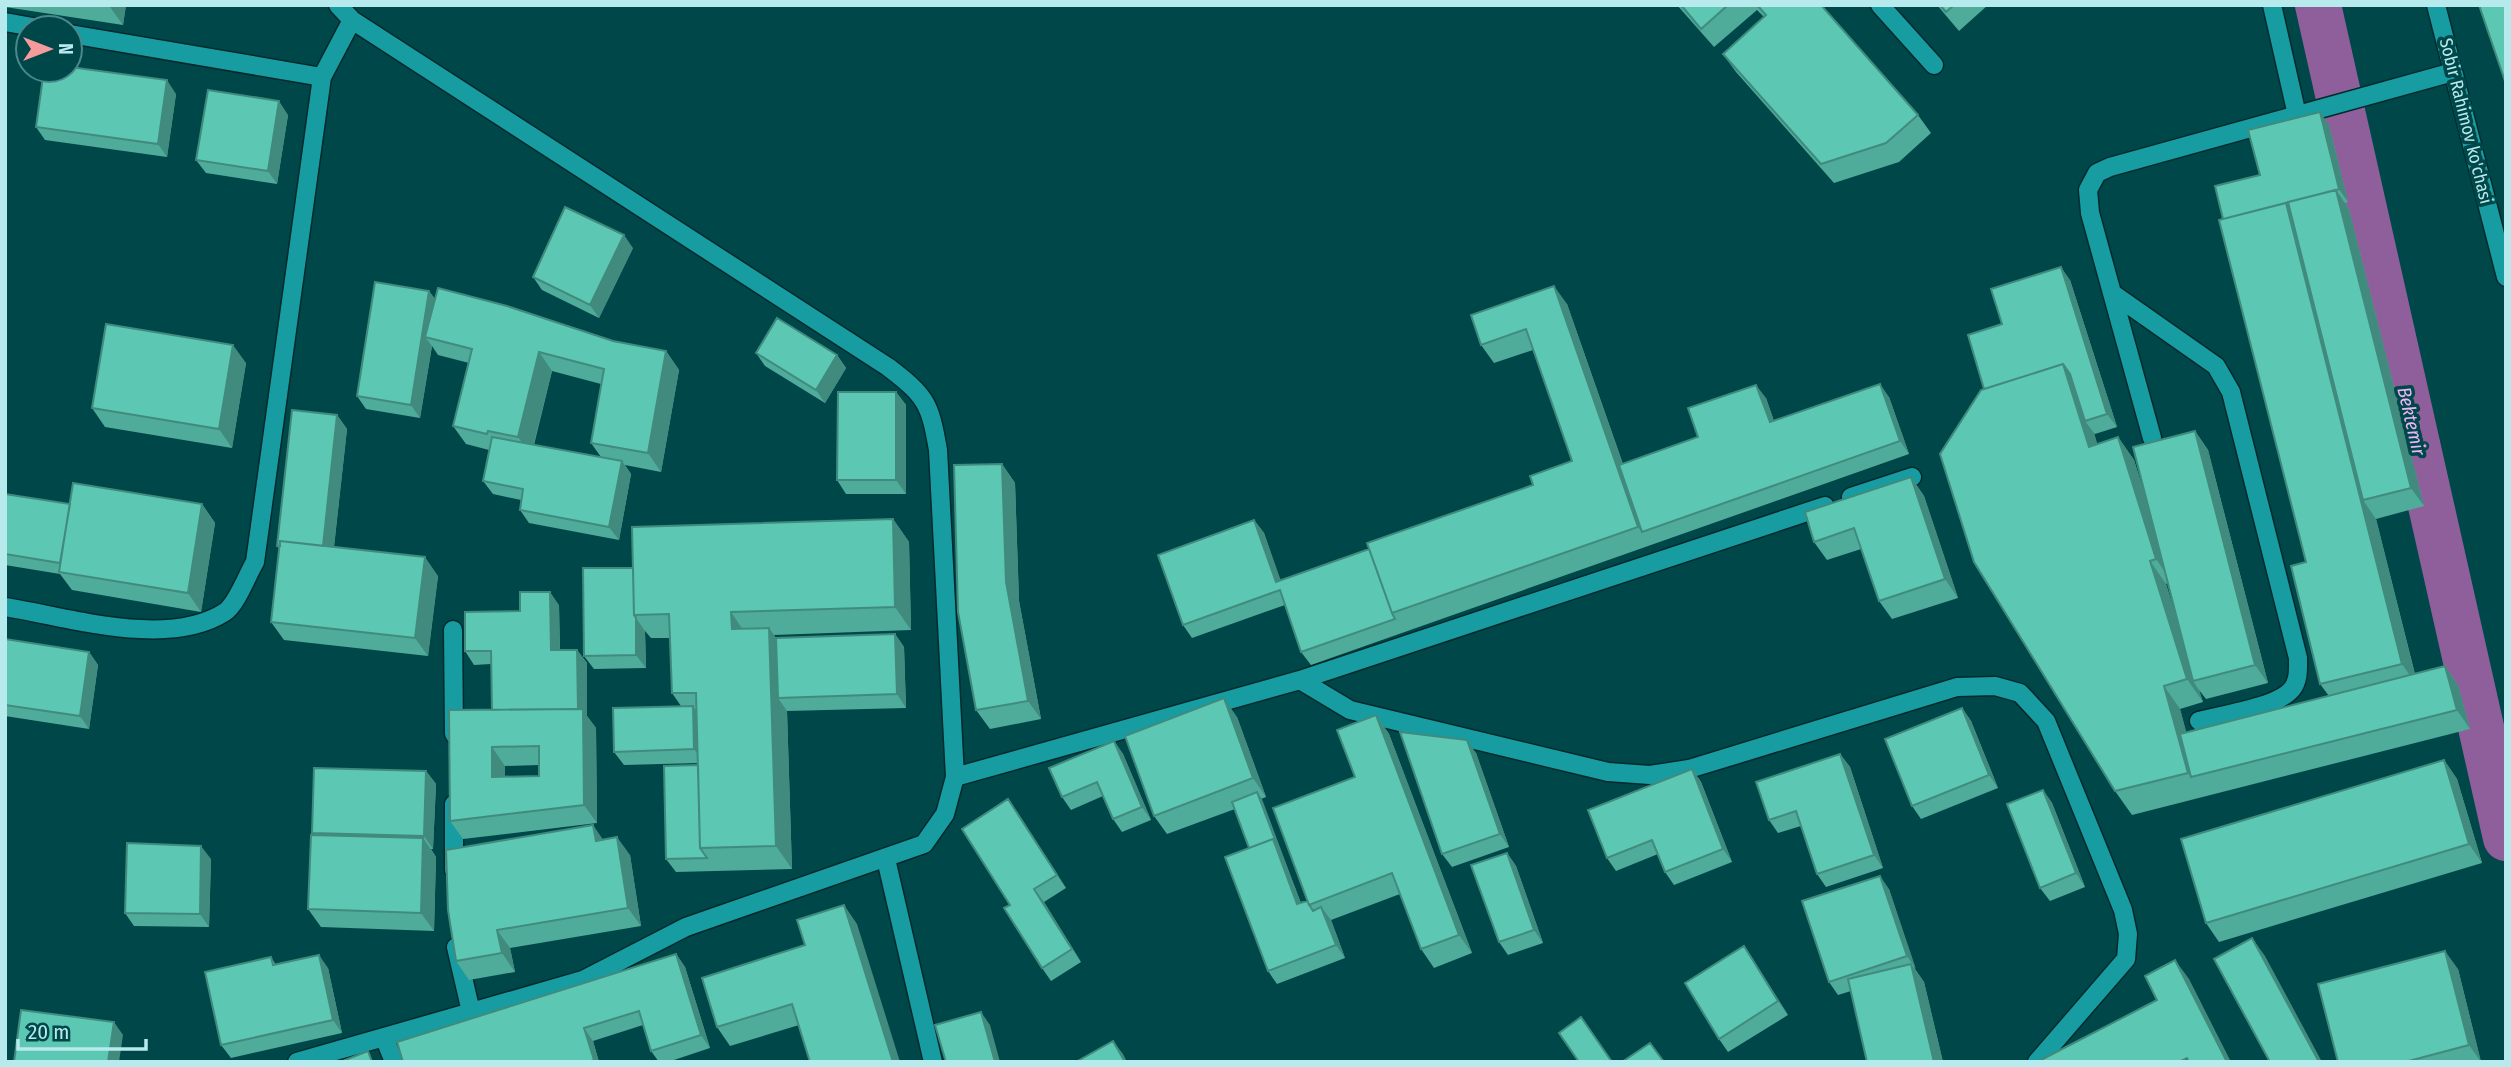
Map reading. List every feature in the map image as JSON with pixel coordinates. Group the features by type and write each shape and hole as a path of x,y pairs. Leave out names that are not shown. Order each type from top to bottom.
{"street":[{"path":"297,1062 583,980 686,927 924,844 945,814 955,778 938,450 931,411 913,386 888,367 352,20 338,5"},
{"path":"1880,5 1934,65"},
{"path":"2272,5 2297,115"},
{"name":"Sobir Rahimov ko'chasi","path":"2436,5 2506,277"},
{"path":"5,607 137,629 186,629 227,611 255,562 322,78 352,20"},
{"path":"84,36 322,78"},
{"path":"2152,438 2090,213 2088,190 2097,173 2110,167 2453,72"},
{"path":"2112,293 2216,366 2231,392 2298,658 2298,677 2291,691 2274,701 2199,721"},
{"path":"955,778 1300,680 1912,477"},
{"path":"453,630 454,752"},
{"path":"1300,680 1350,710 1608,772 1650,775 1689,769 1957,687 1995,686 2021,692 2046,721 2123,910 2128,934 2126,959 2036,1062"},
{"path":"454,793 455,887"},
{"path":"886,859 933,1062"},
{"path":"455,928 455,942 471,1012"},
{"path":"384,1037 394,1062"}],"building":[{"path":"1681,5 1728,5 1701,29"},
{"path":"1757,5 1821,5 1918,115 1886,143 1821,164 1723,54 1766,15"},
{"path":"1940,5 1954,5 1946,12"},
{"path":"2479,5 2506,5 2506,84"},
{"path":"84,69 167,80 158,144 36,127 42,84 84,84"},
{"path":"208,90 279,101 268,171 196,160"},
{"path":"2320,112 2339,189 2223,219 2215,186 2260,175 2248,130"},
{"path":"2336,190 2411,488 2363,500 2288,202"},
{"path":"2286,203 2402,664 2320,684 2291,566 2306,562 2219,220"},
{"path":"565,207 624,235 590,305 533,277"},
{"path":"2061,267 2107,414 2085,421 2070,374 2063,364 1984,389 1968,335 2002,324 1991,289"},
{"path":"375,282 429,291 411,405 357,396"},
{"path":"1554,286 1638,527 1392,613 1367,543 1533,485 1530,476 1572,461 1526,329 1481,345 1471,315"},
{"path":"438,288 507,306 613,341 666,351 648,453 591,443 604,369 539,352 518,437 488,431 487,434 453,426 472,349 425,337"},
{"path":"777,318 837,355 816,390 756,353"},
{"path":"106,324 233,345 219,429 92,408"},
{"path":"2063,364 2089,447 2118,437 2156,559 2150,561 2187,679 2164,686 2188,773 2115,791 1974,562 1940,454 1981,390"},
{"path":"1880,384 1900,441 1642,532 1619,465 1698,437 1688,408 1756,385 1770,422"},
{"path":"838,392 896,392 896,480 837,480"},
{"path":"292,410 337,415 323,546 280,541 280,546 277,546"},
{"path":"2195,431 2255,665 2193,681 2133,447"},
{"path":"492,437 622,461 609,527 520,510 523,489 483,481"},
{"path":"1002,464 1006,582 1028,701 976,710 958,612 954,465"},
{"path":"1911,477 1945,579 1879,601 1854,528 1814,542 1805,512"},
{"path":"73,483 202,504 188,593 59,572"},
{"path":"5,494 70,504 60,563 5,554"},
{"path":"893,519 895,607 731,612 732,629 769,628 776,846 700,848 696,693 672,693 669,614 634,615 632,527"},
{"path":"1254,520 1276,582 1369,549 1395,619 1301,652 1280,590 1183,625 1158,555"},
{"path":"280,541 425,557 415,638 271,622"},
{"path":"583,568 633,568 636,655 584,656"},
{"path":"520,592 550,592 551,650 577,650 578,709 492,710 491,651 465,651 465,612 520,611"},
{"path":"895,634 897,694 778,698 776,638"},
{"path":"5,639 89,652 80,716 5,705"},
{"path":"2445,666 2457,710 2191,777 2180,734"},
{"path":"1224,698 1253,778 1154,816 1125,736"},
{"path":"693,706 694,749 614,752 613,708"},
{"path":"1962,708 1989,775 1912,806 1885,739"},
{"path":"583,709 584,805 450,821 449,710","holes":["539,746 539,776 492,777 492,747"]},
{"path":"1376,715 1459,935 1421,949 1392,873 1309,905 1273,808 1355,777 1337,730"},
{"path":"1400,732 1467,740 1500,834 1442,854"},
{"path":"1114,741 1142,807 1113,819 1097,782 1062,797 1049,768"},
{"path":"1840,754 1874,855 1817,874 1796,811 1769,820 1756,782"},
{"path":"2444,760 2469,844 2206,923 2181,839"},
{"path":"698,765 700,848 707,858 666,859 664,766"},
{"path":"314,768 426,771 424,836 312,833"},
{"path":"1692,769 1723,849 1665,872 1652,840 1607,858 1588,810"},
{"path":"2043,790 2076,873 2040,888 2007,804"},
{"path":"1257,792 1277,845 1273,839 1249,848 1232,802"},
{"path":"1008,799 1057,875 1034,889 1072,949 1042,968 1004,908 1010,905 962,829"},
{"path":"593,825 596,841 617,837 628,908 497,930 502,953 456,961 448,910 446,850"},
{"path":"311,835 423,838 421,913 308,909"},
{"path":"1273,839 1297,904 1307,901 1313,911 1321,907 1336,945 1268,971 1225,857"},
{"path":"127,843 201,846 200,914 125,913"},
{"path":"1507,853 1534,930 1499,942 1471,865"},
{"path":"1880,876 1907,956 1829,982 1802,901"},
{"path":"844,905 893,1062 810,1062 792,1004 717,1027 702,978 805,945 797,920"},
{"path":"2252,938 2319,1062 2270,1062 2214,959"},
{"path":"1744,946 1778,1001 1719,1039 1685,983"},
{"path":"2445,951 2469,1045 2405,1062 2338,1062 2318,984"},
{"path":"676,954 701,1035 651,1051 639,1011 584,1028 594,1060 588,1062 403,1062 397,1042"},
{"path":"319,955 333,1020 221,1045 205,972 271,957 273,965"},
{"path":"2175,960 2227,1062 2189,1062 2187,1058 2179,1062 2037,1062 2157,1000 2145,976"},
{"path":"1911,964 1934,1062 1867,1062 1848,979"},
{"path":"21,1010 114,1022 108,1062 14,1062"},
{"path":"981,1012 995,1062 946,1062 935,1025"},
{"path":"1581,1017 1612,1062 1579,1062 1559,1033"},
{"path":"1113,1041 1125,1062 1076,1062"},
{"path":"1650,1043 1664,1062 1622,1062"},
{"path":"368,1051 372,1062 340,1062"}],"waterway":[{"name":"Bektemir","path":"2318,5 2506,838"}]}
